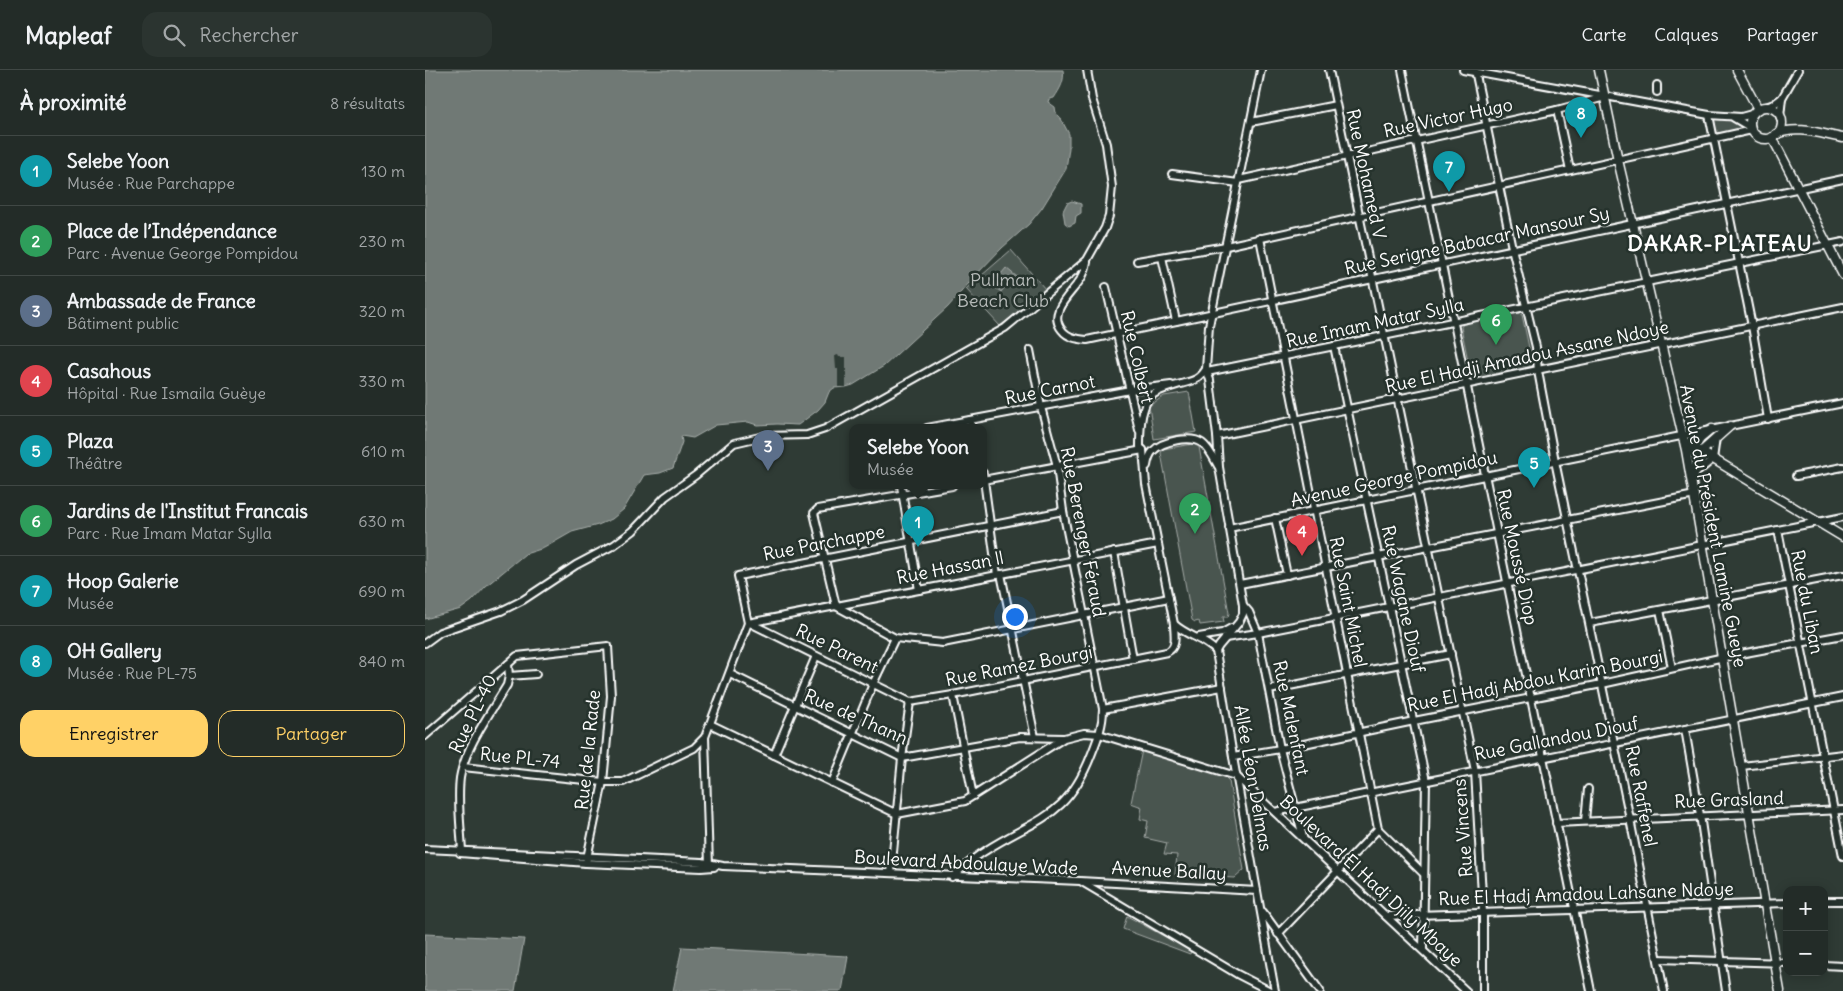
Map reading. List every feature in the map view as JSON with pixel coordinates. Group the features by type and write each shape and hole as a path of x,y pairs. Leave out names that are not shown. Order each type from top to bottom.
{"main road":[{"name":"Avenue du Président Lamine Gueye","path":"1599,70 1618,160 1693,478 1780,991"},
{"path":"1737,70 1759,110"},
{"path":"1759,110 1775,110 1791,126 1801,130"},
{"path":"1759,110 1750,123 1752,129 1761,137 1774,136 1790,129 1843,138"},
{"path":"1774,136 1781,125 1780,117"},
{"path":"1774,136 1798,188 1843,275"},
{"path":"1693,478 1701,452 1731,426"},
{"path":"1689,462 1694,447 1712,429"},
{"path":"1684,438 1701,452 1843,538"}],"street":[{"path":"425,643 440,632 501,611 523,600 576,565 614,545 633,531 665,497 734,444 764,436 807,435 825,429 1005,328 1087,260 1105,228 1109,216 1112,187 1106,144 1092,99 1087,70"},
{"path":"1199,637 1216,651 1242,617 1243,605 1219,467 1217,436 1207,371 1211,314 1261,70"},
{"name":"Rue Mohamed V","path":"1329,70 1417,489"},
{"name":"Rue Moussé Diop","path":"1403,70 1591,991"},
{"path":"1463,70 1605,97 1728,117 1741,117 1774,104 1783,98"},
{"path":"1780,117 1783,98 1799,70"},
{"name":"Rue Raffenel","path":"1475,71 1512,248 1536,347 1538,371 1555,461 1648,907 1663,991"},
{"name":"Rue Victor Hugo","path":"1239,182 1417,140 1557,110 1605,97"},
{"path":"1251,122 1336,105"},
{"path":"1557,110 1570,170"},
{"path":"1709,115 1752,326 1768,419"},
{"path":"1728,117 1739,120 1752,129"},
{"path":"1137,261 1226,246 1752,129"},
{"path":"1172,174 1239,182"},
{"name":"Rue Serigne Babacar Mansour Sy","path":"1087,260 1081,278 1060,306 1057,317 1064,333 1077,339 1087,340 1726,202 1843,179"},
{"name":"Rue Saint Michel","path":"1260,238 1378,830"},
{"name":"Rue Imam Matar Sylla","path":"1207,371 1843,242"},
{"path":"1162,257 1176,321"},
{"name":"Rue Colbert","path":"1106,287 1140,434 1140,447 1143,450"},
{"name":"Rue El Hadji Amadou Assane Ndoye","path":"1217,436 1843,307"},
{"name":"Rue Wagane Diouf","path":"1334,346 1426,781 1423,950"},
{"name":"Rue Berenger Féraud","path":"952,877 985,851 1042,820 1069,798 1079,784 1103,721 1103,708 1063,511 1057,466 1041,407 1030,350"},
{"path":"1140,434 1145,407 1150,398 1161,390 1194,381 1207,371"},
{"name":"Rue Carnot","path":"948,424 1130,390 1162,385 1179,385"},
{"name":"Avenue George Pompidou","path":"1229,528 1555,461 1684,438 1712,429 1843,403"},
{"path":"970,420 971,424"},
{"path":"1693,478 1713,459 1717,438"},
{"path":"1146,484 1149,457 1157,448 1166,443 1187,440 1201,442 1206,446 1219,467"},
{"path":"987,478 1143,450 1146,484 1174,624 1187,634 1199,637 1222,633 1235,626"},
{"path":"1797,476 1843,467"},
{"path":"902,489 909,542 919,590"},
{"path":"934,489 817,510 814,513 836,606 895,638 943,643 1169,598"},
{"path":"985,489 999,574 1013,630 1035,737"},
{"name":"Rue Vincens","path":"1417,489 1475,771 1480,831 1483,913 1483,991"},
{"path":"1239,584 1695,495"},
{"name":"Rue Parchappe","path":"749,623 738,576 1063,511"},
{"path":"1225,638 1335,618 1843,517"},
{"path":"1275,518 1287,575"},
{"name":"Rue du Liban","path":"1778,530 1843,856"},
{"name":"Rue Hassan ll","path":"749,623 1158,544"},
{"path":"1114,552 1133,659"},
{"path":"1590,623 1843,575"},
{"name":"Rue Malenfant","path":"1243,605 1249,612 1258,633 1280,749 1303,838"},
{"path":"1660,610 1672,668"},
{"path":"709,866 705,736 749,623"},
{"name":"Rue Parent","path":"749,623 910,702"},
{"name":"Rue Ramez Bourgi","path":"910,702 1167,652 1173,649 1175,645 1174,624"},
{"name":"Rue El Hadj Abdou Karim Bourgi","path":"1233,757 1602,684 1723,657 1843,635"},
{"path":"832,783 873,684 895,638"},
{"name":"Rue PL-40","path":"462,852 460,786 463,767 471,747 507,685 509,676 508,664 517,656 608,646"},
{"name":"Rue de la Rade","path":"587,860 603,782 611,696 608,646"},
{"name":"Allée Léon Delmas","path":"1216,651 1236,776 1275,991"},
{"path":"1269,690 1451,654"},
{"path":"774,755 816,656"},
{"path":"425,736 508,664"},
{"path":"509,676 536,674"},
{"name":"Rue de Thann","path":"730,674 902,758 1020,737 1063,738"},
{"path":"1103,708 1222,687"},
{"path":"953,695 973,796"},
{"name":"Rue Gallandou Diouf","path":"1275,812 1843,697"},
{"path":"891,873 902,758 910,702"},
{"path":"710,724 897,814"},
{"path":"1685,729 1726,991"},
{"name":"Boulevard El Hadj Djily Mbaye","path":"897,814 965,801 1045,748 1063,738 1084,733 1099,734 1236,776 1466,991"},
{"name":"Rue PL-74","path":"463,767 603,782 623,782 694,748 705,736"},
{"path":"1742,766 1843,754"},
{"path":"1585,821 1588,789"},
{"name":"Rue Grasland","path":"1556,823 1843,810"},
{"path":"1278,934 1378,830 1423,873"},
{"name":"Boulevard Abdoulaye Wade","path":"425,849 709,866 1081,881 1232,971 1270,991"},
{"name":"Avenue Ballay","path":"1081,881 1257,891"},
{"path":"1828,901 1843,901"},
{"name":"Rue El Hadj Amadou Lahsane Ndoye","path":"1386,916 1783,903"},
{"path":"1261,909 1320,991"},
{"path":"1658,959 1783,964"},
{"path":"1828,965 1843,966"}],"green space":[{"path":"1714,117 1735,122 1745,129 1716,136"},
{"name":"Pullman Beach Club","path":"1011,250 1046,290 1000,326 966,289"},
{"path":"1519,313 1522,315 1533,366 1472,380 1461,327 1463,324"},
{"path":"1189,392 1196,432 1154,439 1149,406 1164,396"},
{"path":"1193,444 1199,447 1229,613 1228,617 1223,617 1224,622 1200,625 1199,621 1195,622 1192,620 1161,453 1163,449"},
{"path":"1142,750 1220,772 1229,781 1244,870 1235,878 1175,875 1177,855 1164,854 1167,843 1145,838 1148,821 1140,819 1142,807 1131,803"},
{"path":"1127,916 1191,951 1190,954 1123,929"}],"shaded area":[{"path":"425,70 1063,70 1063,81 1060,88 1054,98 1049,99 1048,102 1055,107 1056,113 1069,134 1069,148 1066,169 1042,208 1029,224 1002,248 948,307 884,366 853,385 834,388 829,392 825,402 818,410 798,425 757,425 748,422 716,425 693,438 681,436 682,442 673,468 660,473 644,475 624,509 612,519 572,532 544,548 525,554 461,609 425,619"},
{"path":"1072,201 1081,204 1081,213 1076,216 1075,223 1069,226 1065,223 1063,211 1067,203"},
{"path":"1006,268 1017,277 1014,280 1012,278 1001,292 992,285"},
{"path":"425,934 524,939 515,991 425,991"},
{"path":"682,947 848,957 842,991 673,991"}],"pier":[{"path":"838,355 839,357 846,357 846,387 838,387 838,369 836,369 835,356"}],"place":[{"name":"OH Gallery","path":"1581,138"},
{"name":"Hoop Galerie","path":"1449,192"},
{"name":"Jardins de l'Institut Francais","path":"1496,345"},
{"name":"Ambassade de France","path":"768,471"},
{"name":"Plaza","path":"1534,488"},
{"name":"Place de l’Indépendance","path":"1195,534"},
{"name":"Selebe Yoon","path":"918,547"},
{"name":"Casahous","path":"1302,556"}],"district":[{"name":"DAKAR-PLATEAU","path":"1720,243"}]}
